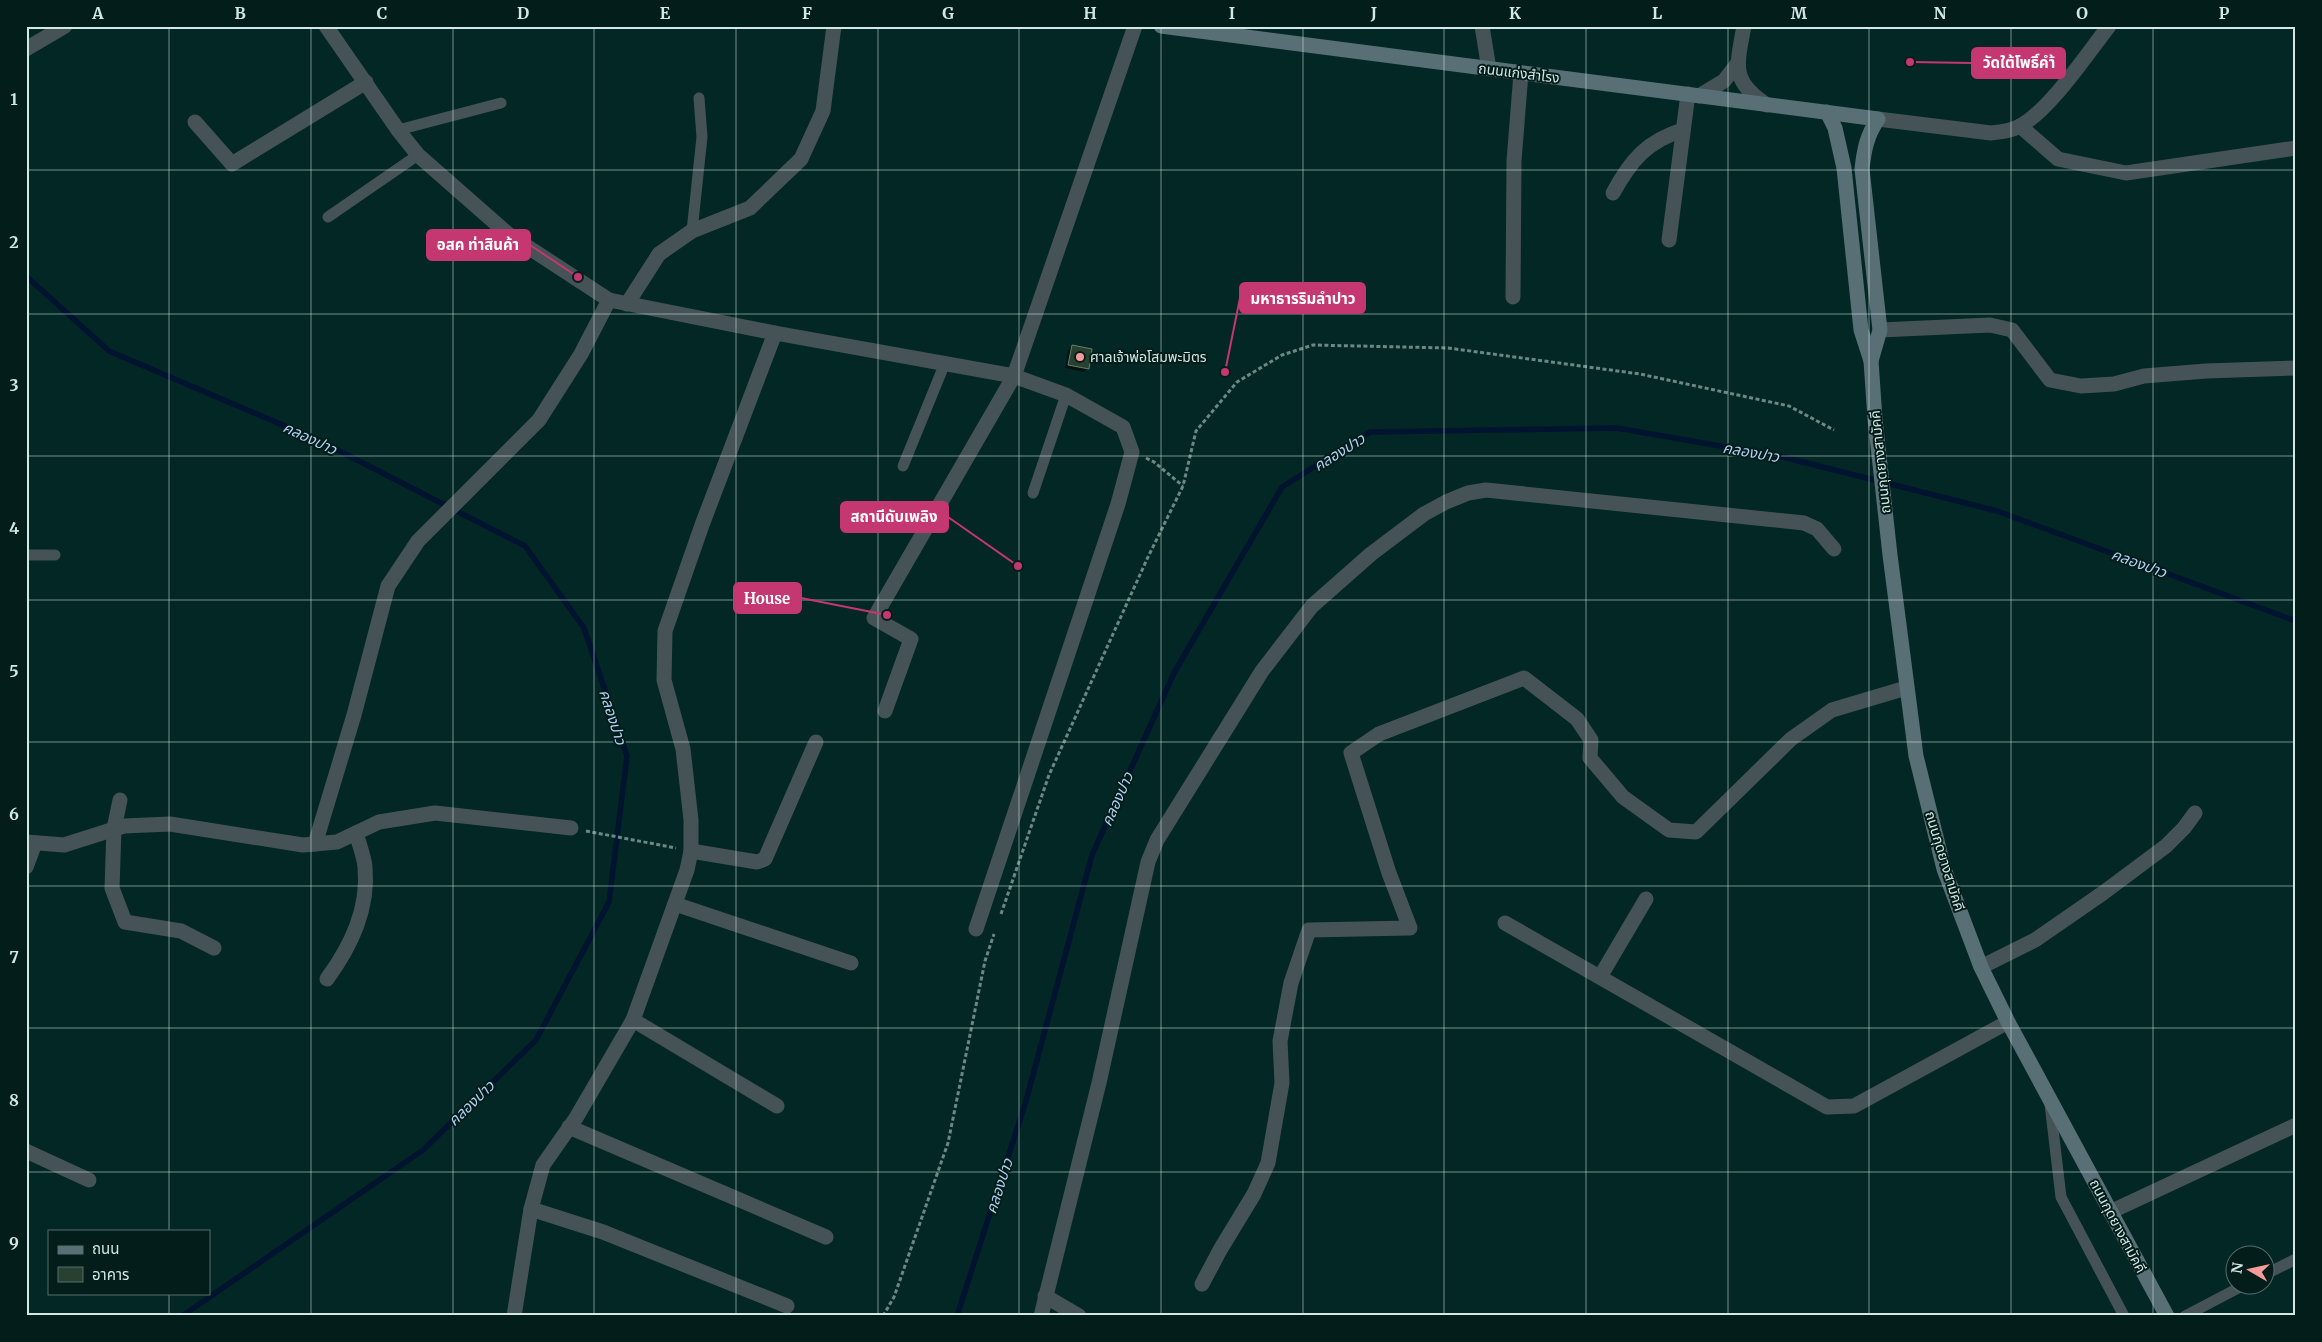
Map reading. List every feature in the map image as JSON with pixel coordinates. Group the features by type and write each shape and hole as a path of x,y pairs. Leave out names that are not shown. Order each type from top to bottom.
{"main road":[{"name":"ถนนแก่งสำโรง","path":"1161,26 1878,119"},
{"name":"ถนนกุดยางสามัคคี","path":"1827,112 1835,128 1844,168 1861,330 1872,360 1875,419 1890,555 1916,756 1944,869 1981,967 2008,1022 2167,1316"},
{"name":"ถนนกุดยางสามัคคี","path":"1872,360 1880,330 1862,169 1864,149 1869,132 1878,119"}],"street":[{"path":"26,49 65,26"},
{"path":"326,26 398,130 418,154 508,234 609,300 775,333 1014,376 1066,395 1123,427 1132,452 1112,523 976,929"},
{"path":"627,304 659,254 692,231 750,208 801,159 823,110 834,26"},
{"path":"885,711 912,638 874,618 1014,376 1135,26"},
{"path":"1482,26 1489,69"},
{"path":"1744,26 1737,64 1743,86 1753,96 1767,105"},
{"path":"1878,119 1991,134 2004,132 2020,126 2046,105 2109,26"},
{"path":"1669,240 1683,130 1693,95 1724,81 1737,64"},
{"path":"1513,297 1514,161 1521,73"},
{"path":"195,122 232,164 366,82"},
{"path":"2020,126 2058,159 2126,173 2296,148"},
{"path":"1614,193 1624,173 1652,143 1665,135 1683,130"},
{"path":"314,844 354,715 388,586 418,541 539,420 581,354 609,300"},
{"path":"1880,330 1990,325 2012,330 2050,380 2081,386 2114,384 2144,376 2206,371 2296,368"},
{"path":"514,1316 531,1209 543,1165 569,1127 633,1020 687,870 691,850 691,820 683,749 664,680 664,632 705,516 775,333"},
{"path":"1041,1316 1099,1083 1148,862 1158,840 1262,671 1312,606 1371,554 1424,514 1468,493 1486,490 1804,523 1817,529 1834,549"},
{"path":"1202,1284 1254,1194 1268,1163 1282,1083 1280,1040 1290,983 1309,930 1410,928 1389,874 1351,753 1379,734 1524,678 1577,720 1591,740 1590,758 1623,797 1669,830 1696,832 1791,739 1832,710 1906,688"},
{"path":"691,850 757,862 765,859 816,742"},
{"path":"120,800 114,829 112,888 125,922 181,931 214,948"},
{"path":"26,867 30,842 64,844 124,826 170,824 303,845 337,842 379,822 435,813 571,828"},
{"path":"1981,967 2035,940 2103,893 2166,846 2184,828 2195,813"},
{"path":"327,978 342,959 353,937 362,910 365,866 356,833"},
{"path":"1600,977 1646,899"},
{"path":"676,904 851,964"},
{"path":"1505,923 1827,1107 1854,1106 2008,1022"},
{"path":"633,1020 778,1106"},
{"path":"2110,1212 2296,1124"},
{"path":"569,1127 826,1237"},
{"path":"26,1151 89,1180"},
{"path":"531,1209 603,1232 787,1306"},
{"path":"1045,1296 1079,1316"}],"lane":[{"path":"692,231 702,137 699,98"},
{"path":"398,130 501,103"},
{"path":"328,217 418,154"},
{"path":"903,466 945,363"},
{"path":"1034,493 1066,395"},
{"path":"26,555 55,555"},
{"path":"2050,1100 2061,1197 2124,1316"},
{"path":"2274,1270 2296,1259"},
{"path":"2185,1316 2227,1294"}],"path":[{"path":"1001,914 1049,775 1148,557 1183,486 1196,431 1237,382 1282,355 1313,345 1448,348 1640,374 1789,406 1834,430"},
{"path":"1132,452 1154,462 1183,486"},
{"path":"571,828 691,850"},
{"path":"883,1316 894,1297 948,1144 985,961 995,933"}],"building":[{"name":"ศาลเจ้าพ่อโสมพะมิตร","path":"1072,345 1092,349 1089,369 1068,365"}],"waterway":[{"name":"คลองปาว","path":"26,276 109,351 320,441 525,546 584,628 627,756 609,902 536,1040 423,1150 182,1316"},
{"name":"คลองปาว","path":"957,1316 1026,1101 1092,855 1174,673 1282,487 1370,432 1617,428 1783,457 1997,511 2296,621"}],"place":[{"name":"วัดใต้โพธิ์คำ้","path":"1910,62"},
{"name":"อสค ท่าสินค้า","path":"578,277"},
{"name":"ศาลเจ้าพ่อโสมพะมิตร","path":"1080,357"},
{"name":"มหาธารริมลำปาว","path":"1225,372"},
{"name":"สถานีดับเพลิง","path":"1018,566"},
{"name":"House","path":"887,615"}]}
